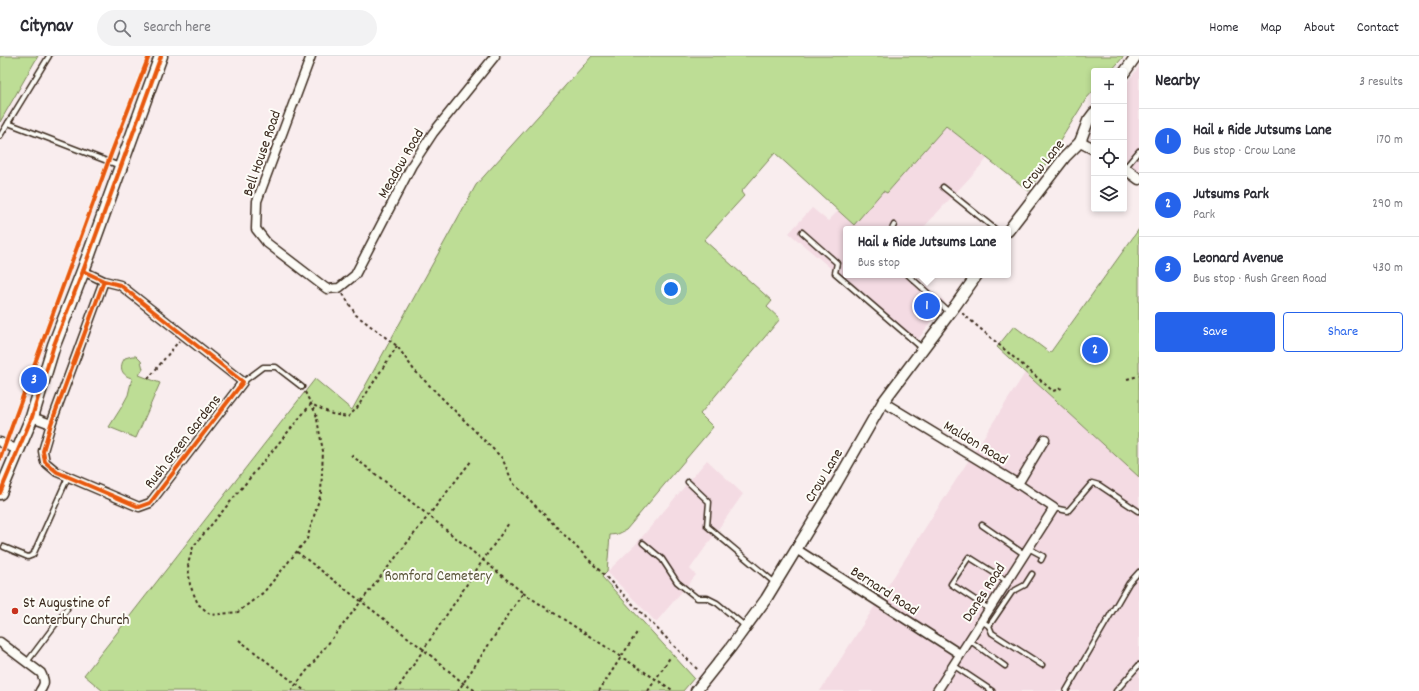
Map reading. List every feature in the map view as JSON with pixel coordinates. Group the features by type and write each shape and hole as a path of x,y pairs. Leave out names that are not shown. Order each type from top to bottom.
{"main road":[{"path":"0,493 32,417 54,345 83,272 161,56"}],"street":[{"name":"Bell House Road","path":"311,56 257,200 256,229 267,243 327,289 339,288"},
{"name":"Meadow Road","path":"339,288 355,275 412,165 433,133 495,56"},
{"path":"1127,68 1136,56"},
{"name":"Crow Lane","path":"1011,227 1065,157 1080,142 1086,126 1091,118"},
{"path":"1080,142 1091,148"},
{"path":"1127,170 1139,179"},
{"path":"83,272 104,281 120,285 243,382"},
{"name":"Crow Lane","path":"696,691 707,679 746,627 776,583 883,402 975,278"},
{"name":"Rush Green Gardens","path":"104,281 51,424 43,451 45,462 57,472 139,507 150,502 243,382"},
{"name":"Maldon Road","path":"883,402 1018,484 1054,508"},
{"path":"32,417 51,424"},
{"path":"1018,484 1045,439"},
{"path":"0,442 18,450"},
{"name":"Danes Road","path":"936,691 1054,508"},
{"name":"Bernard Road","path":"796,549 960,654"},
{"path":"0,642 41,673 44,679 44,685 40,691"}],"lane":[{"path":"0,136 49,56"},
{"path":"8,124 121,166"},
{"path":"1127,165 1139,151"},
{"path":"943,187 991,226"},
{"path":"802,232 837,263 835,273 922,348"},
{"path":"912,278 952,310"},
{"path":"243,382 263,367 276,367 302,387"},
{"path":"4,547 28,557 33,555 68,477"},
{"path":"688,482 709,502 706,526 776,583"},
{"path":"1054,508 1068,511 1092,483 1099,485 1138,511"},
{"path":"982,525 1026,551 1043,556 1041,560"},
{"path":"643,543 662,559 677,582 697,598 707,598 718,603 746,627"},
{"path":"989,609 951,584 969,557 1006,581"},
{"path":"1066,691 1129,583 1139,572"},
{"path":"989,626 1012,592 1024,585 1032,574"},
{"path":"27,662 67,609"},
{"path":"981,620 989,626 992,633 1042,665"},
{"path":"969,640 1005,666"},
{"path":"953,665 992,691"},
{"path":"1116,691 1139,665"}],"path":[{"path":"339,288 356,315 397,346 414,370 502,458 513,483 707,679"},
{"path":"952,310 1053,391 1062,388"},
{"path":"148,379 184,336"},
{"path":"311,404 332,414 348,417 357,408 397,346"},
{"path":"1127,379 1139,376"},
{"path":"302,387 311,404 316,414 323,451 321,493 307,538 264,592 238,612 211,615 198,604 190,585 188,564 194,547 311,404"},
{"path":"351,455 428,515 522,592 674,691"},
{"path":"291,691 472,460"},
{"path":"396,691 509,523"},
{"path":"297,552 423,649 463,683 476,691"},
{"path":"458,691 522,592"},
{"path":"599,691 638,631"},
{"path":"239,640 305,691"},
{"path":"648,691 671,656"}],"shaded area":[{"path":"1139,67 1139,174 1127,166 1127,82"},
{"path":"946,126 987,159 925,226 843,226 843,278 917,278 945,302 917,341 789,233 812,208 828,221 838,211 854,225 883,191 887,193"},
{"path":"1025,373 1139,477 1139,691 820,691"},
{"path":"707,460 743,494 690,569 696,575 656,622 607,572 636,544"}],"green space":[{"path":"0,56 38,56 0,122"},
{"name":"Romford Cemetery","path":"592,56 1124,56 1114,68 1091,68 1091,93 1086,99 1029,191 946,126 887,193 883,191 854,225 775,153 741,192 744,196 704,240 772,301 767,307 780,319 700,414 713,427 626,530 618,534 610,535 607,572 602,577 694,678 683,691 103,691 84,675 315,379 352,410 476,185"},
{"path":"1139,229 1139,477 997,347 1014,326 1050,353"},
{"path":"136,356 141,361 143,369 139,375 160,383 136,438 109,427 128,395 132,378 122,371 122,365 125,358"}],"cycle path":[{"path":"0,459 111,154 149,56"},
{"path":"0,493 32,417 54,345 83,271 161,56"},
{"path":"83,271 104,281 120,285 243,382 150,503 139,507 57,472 45,462 43,451 51,424 104,281"}],"place":[{"name":"Hail & Ride Jutsums Lane","path":"927,306"},
{"name":"Jutsums Park","path":"1095,350"},
{"name":"Leonard Avenue","path":"34,380"},
{"name":"St Augustine of Canterbury Church","path":"15,611"}]}
